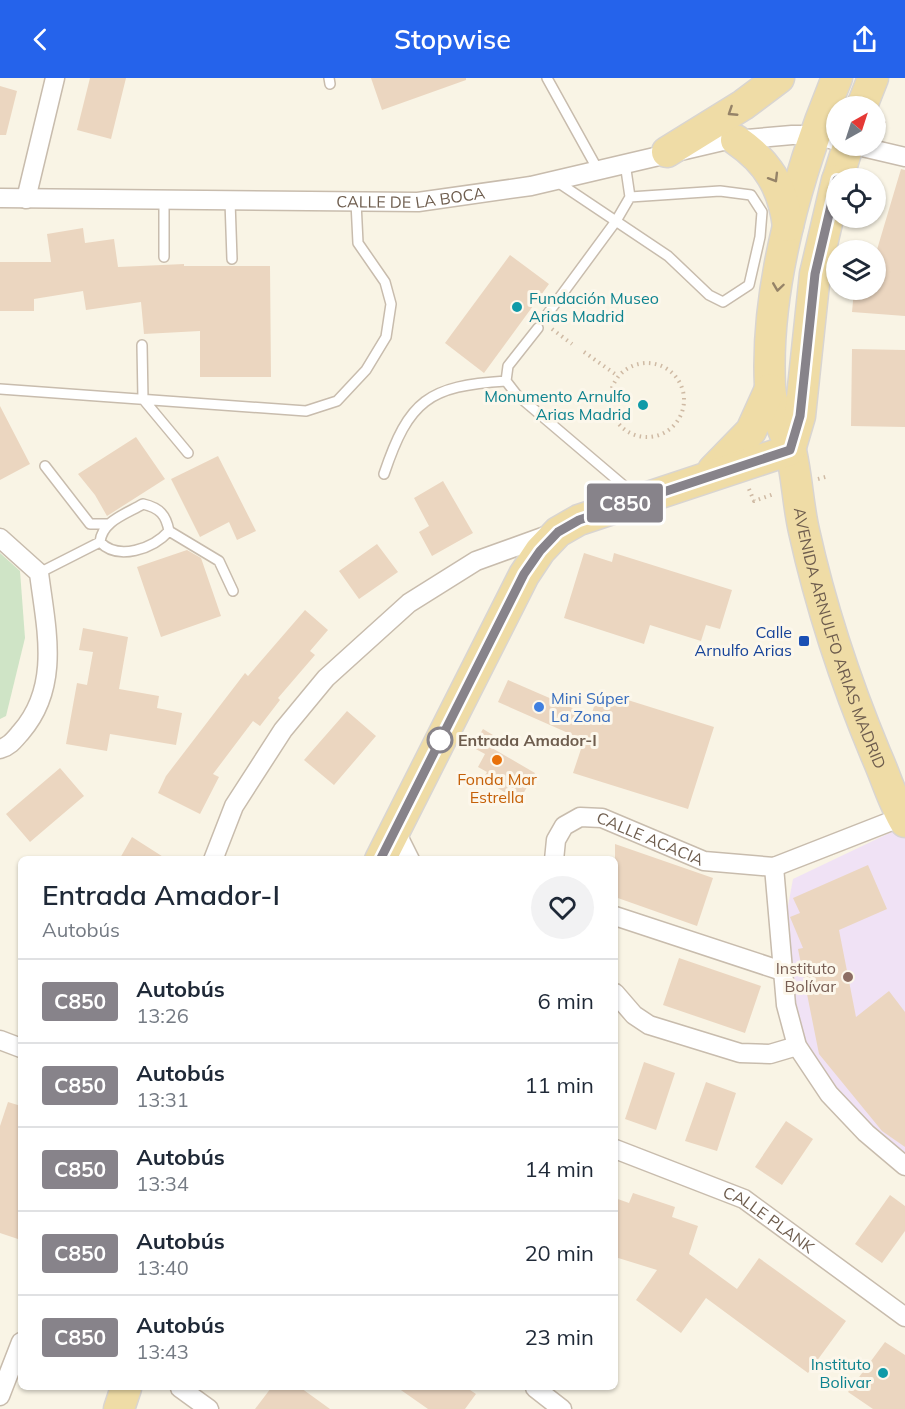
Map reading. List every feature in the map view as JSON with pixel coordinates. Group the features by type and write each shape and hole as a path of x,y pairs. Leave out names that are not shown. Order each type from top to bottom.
{"main road":[{"path":"667,152 742,105 779,78"},
{"name":"AVENIDA ARNULFO ARIAS MADRID","path":"834,96 837,78"},
{"path":"866,96 873,78"},
{"name":"AVENIDA ARNULFO ARIAS MADRID","path":"826,138 788,229 773,320 770,389 776,414 790,450 804,532 823,603 855,702 904,820"},
{"path":"736,140 756,154 774,178 783,199 788,229"},
{"name":"AVENIDA ARNULFO ARIAS MADRID","path":"790,450 800,416 815,274 826,226"},
{"path":"704,477 736,450 751,431 770,389"},
{"path":"382,856 524,574 540,551 558,532 591,515 638,498 790,450"},
{"path":"119,1409 125,1390"}],"street":[{"path":"26,199 55,78"},
{"name":"CALLE DE LA BOCA","path":"0,198 417,202 490,193 556,181 667,152 736,140 826,138"},
{"path":"886,153 905,157"},
{"path":"215,856 234,806 283,730 326,678 419,597 476,561 558,532"},
{"path":"0,538 39,573 46,629 48,678 31,721 9,746 0,749"},
{"name":"CALLE ACACIA","path":"554,856 555,840 564,826 580,817 602,818 704,861 774,867"},
{"path":"904,820 774,867 786,1005 797,1046 829,1094 866,1133 905,1166"},
{"path":"395,830 408,856"},
{"path":"618,917 782,971"},
{"path":"618,996 634,1015 649,1024 740,1053 770,1054 797,1046"},
{"path":"0,1040 18,1047"},
{"name":"CALLE PLANK","path":"618,1150 744,1199 905,1317"},
{"path":"0,1396 18,1350"},
{"path":"183,1390 209,1409"},
{"path":"538,1390 562,1409"}],"lane":[{"path":"547,78 598,170"},
{"path":"546,316 616,221 630,197 625,163"},
{"path":"556,181 668,256 710,295 723,302 749,285 760,237 762,212 751,195 720,191 630,197"},
{"path":"164,200 164,257"},
{"path":"230,201 232,259"},
{"path":"0,388 306,411 337,401 366,370 386,337 391,304 385,282 358,243 356,202"},
{"path":"538,328 508,366 506,381 516,394 638,498"},
{"path":"142,345 143,399 188,453"},
{"path":"384,474 395,440 410,414 433,394 467,383 506,381"},
{"path":"45,466 90,524 108,524"},
{"path":"143,504 156,507 167,518 169,531 161,540 121,554 108,551 100,542 101,532 108,524 143,504"},
{"path":"169,531 219,561 233,591"},
{"path":"39,573 100,542"}],"path":[{"path":"552,329 572,344"},
{"path":"584,352 618,376"},
{"path":"640,363 652,363 665,367 682,386 682,411 676,423 668,431 646,437 624,429 611,410 610,398 618,376 628,368 640,363"}],"shaded area":[{"name":"Instituto Bolívar","path":"902,827 905,832 905,1157 865,1124 827,1081 807,1046 796,1008 787,946 788,906 793,879"}],"green space":[{"path":"0,553 20,571 25,638 6,716 0,719"}],"building":[{"path":"90,78 126,78 111,139 77,130"},
{"path":"371,78 466,78 466,80 382,110"},
{"path":"0,86 17,91 6,135 0,135"},
{"path":"901,169 905,170 905,316 852,312 853,300 886,300 886,240 880,240 883,228 886,228 886,219"},
{"path":"83,228 85,243 114,239 118,267 184,264 184,266 270,266 271,377 200,377 200,331 144,334 141,302 86,310 83,291 34,299 34,311 0,311 0,262 51,262 47,234"},
{"path":"510,255 549,284 484,373 445,343"},
{"path":"852,349 905,350 905,427 851,426"},
{"path":"0,406 30,464 0,480"},
{"path":"136,437 165,479 107,516 95,495 78,474"},
{"path":"218,456 256,531 237,540 229,522 200,537 171,479"},
{"path":"443,481 473,533 432,556 419,532 429,526 414,498"},
{"path":"377,544 398,572 359,599 339,571"},
{"path":"187,550 201,558 221,616 161,637 137,567"},
{"path":"584,553 612,562 614,553 732,590 720,629 706,625 701,641 650,625 644,644 564,618"},
{"path":"305,610 328,630 310,651 315,655 278,698 280,700 260,726 253,721 213,774 219,777 200,814 158,793 166,776 245,673 248,676"},
{"path":"83,628 128,637 119,689 159,696 157,708 182,713 176,745 110,734 107,751 66,744 77,683 87,685 93,652 79,650"},
{"path":"508,680 591,716 599,691 714,727 688,809 573,773 584,740 498,702"},
{"path":"347,711 376,736 334,785 304,760"},
{"name":"Fonda Mar Estrella","path":"483,729 498,738 492,748 535,773 519,801 483,779 487,772 478,767 485,754 472,747"},
{"path":"60,768 84,796 30,842 6,814"},
{"path":"132,837 162,856 121,856"},
{"path":"615,844 713,878 697,926 618,898 618,856 615,856"},
{"path":"868,865 887,909 839,930 856,1017 889,991 905,1012 905,1147 882,1131 819,1054 798,949 803,948 790,917 800,913 793,898"},
{"path":"679,958 761,986 745,1033 663,1005"},
{"path":"644,1062 675,1073 656,1130 625,1119"},
{"path":"706,1082 736,1093 717,1151 685,1141"},
{"path":"8,1102 18,1105 18,1239 0,1233 0,1126"},
{"path":"786,1121 813,1139 782,1185 755,1167"},
{"path":"633,1193 675,1207 672,1217 698,1226 689,1254 737,1289 759,1258 846,1321 808,1373 706,1298 681,1333 636,1300 657,1270 618,1258 618,1199 629,1203"},
{"path":"890,1195 905,1206 905,1231 882,1263 855,1244"},
{"name":"Instituto Bolivar","path":"885,1342 905,1355 905,1409 873,1409 848,1392"},
{"path":"269,1390 304,1390 330,1409 255,1409"},
{"path":"401,1390 470,1390 476,1394 465,1409 428,1409"}],"bus line":[{"name":"C850","path":"382,856 524,574 540,551 558,532 591,515 638,498 790,450 800,416 808,324 826,222"}],"place":[{"name":"Fundación Museo Arias Madrid","path":"517,307"},
{"name":"Monumento Arnulfo Arias Madrid","path":"643,405"},
{"name":"Calle Arnulfo Arias","path":"804,641"},
{"name":"Mini Súper La Zona","path":"539,707"},
{"name":"Entrada Amador-I","path":"440,740"},
{"name":"Fonda Mar Estrella","path":"497,760"},
{"name":"Instituto Bolívar","path":"848,977"},
{"name":"Instituto Bolivar","path":"883,1373"}]}
